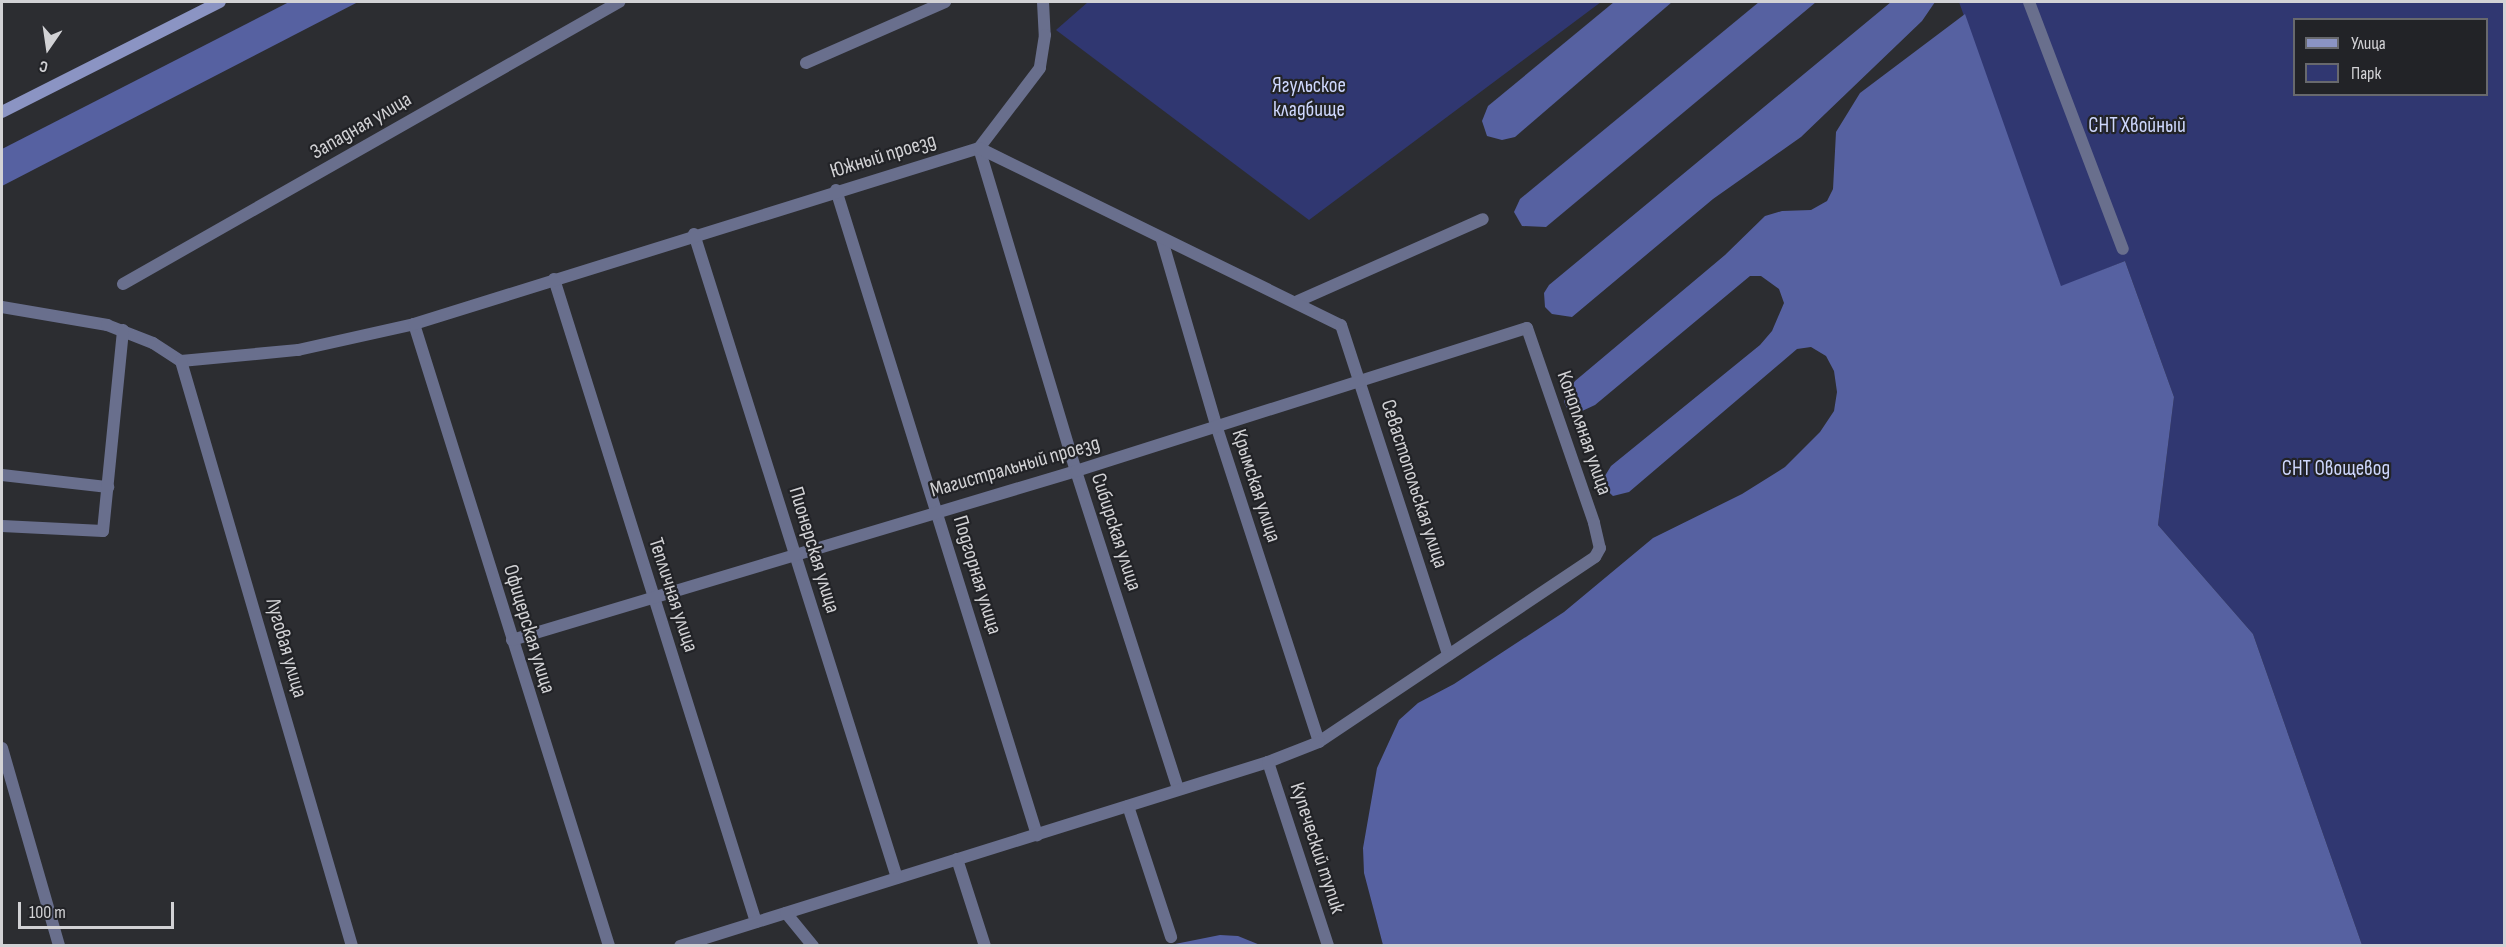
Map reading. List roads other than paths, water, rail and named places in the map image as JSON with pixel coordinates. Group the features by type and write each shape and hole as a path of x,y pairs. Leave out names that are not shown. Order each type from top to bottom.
{"street":[{"path":"2,112 220,2"},
{"name":"Западная улица","path":"123,284 619,2"},
{"path":"806,63 945,2"},
{"path":"1043,2 1046,35 1040,68 979,148 1162,240 1298,301 1483,219"},
{"path":"2029,2 2123,249"},
{"name":"Южный проезд","path":"181,362 298,350 414,324 694,234 979,148"},
{"name":"Сибирская улица","path":"979,148 1076,471 1178,789"},
{"name":"Подгорная улица","path":"836,190 1037,835"},
{"name":"Пионерская улица","path":"694,234 897,878"},
{"name":"Крымская улица","path":"1162,240 1216,426 1318,742"},
{"name":"Тепличная улица","path":"554,279 756,922"},
{"name":"Севастопольская улица","path":"1298,301 1341,325 1448,655"},
{"path":"2,308 123,330 153,343 181,362"},
{"name":"Офицерская улица","path":"414,324 609,945"},
{"name":"Магистральный проезд","path":"512,640 936,510 1076,471 1360,379 1527,328"},
{"name":"Конопляная улица","path":"1448,655 1599,552 1594,523 1566,434 1527,328"},
{"path":"2,526 103,531 123,330"},
{"name":"Луговая улица","path":"181,362 352,945"},
{"path":"2,475 108,487"},
{"path":"680,945 786,914 1268,762 1318,742 1448,655"},
{"path":"2,748 59,945"},
{"name":"Купеческий тупик","path":"1268,762 1328,945"},
{"path":"1128,806 1171,937"},
{"path":"957,859 985,945"},
{"path":"786,914 813,945"}],"park label":[{"name":"Ягульское кладбище","path":"1309,98"},
{"name":"СНТ Хвойный","path":"2137,126"},
{"name":"СНТ Овощевод","path":"2336,469"}]}
